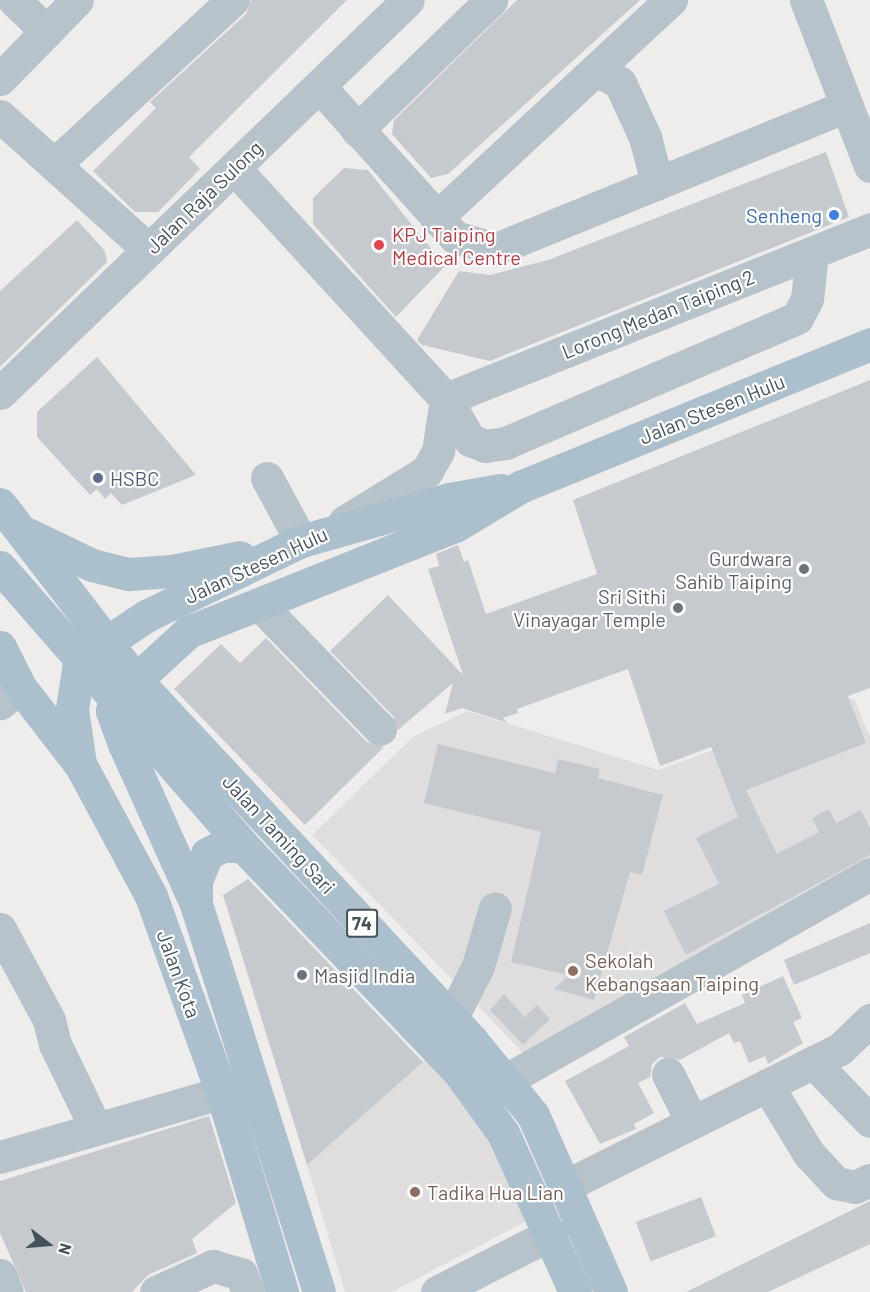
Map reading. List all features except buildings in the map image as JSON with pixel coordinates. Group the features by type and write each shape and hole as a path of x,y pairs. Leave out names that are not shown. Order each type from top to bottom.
{"main road":[{"name":"Jalan Stesen Hulu","path":"80,663 105,639 305,540 520,487 870,344"},
{"name":"Jalan Stesen Hulu","path":"125,688 188,632 455,526 520,487"},
{"name":"74","path":"0,504 105,639 125,688"},
{"path":"24,532 92,565 129,574 172,571 305,540"},
{"name":"74","path":"0,567 80,663 125,688"},
{"path":"0,647 7,688 80,764"},
{"name":"Jalan Kota","path":"80,663 72,709 80,764 151,896 222,1093 279,1281"},
{"name":"Jalan Kota","path":"125,688 112,711 124,744 196,904 256,1083 319,1292"},
{"name":"Jalan Taming Sari","path":"125,688 243,846 459,1072 503,1133 551,1234 575,1292"},
{"name":"Jalan Taming Sari","path":"125,688 451,1019 506,1080 533,1115 567,1185 610,1292"},
{"path":"196,904 196,881 207,854 222,846 243,846"}],"street":[{"path":"14,0 46,31"},
{"path":"0,78 76,0"},
{"path":"55,164 232,0"},
{"name":"Jalan Raja Sulong","path":"1,393 408,0"},
{"path":"357,130 491,0"},
{"path":"436,218 670,0"},
{"path":"806,0 870,166"},
{"path":"596,70 620,83 645,137 657,183"},
{"path":"319,86 455,237 496,249 847,106"},
{"path":"0,116 149,250"},
{"path":"234,168 446,399 470,440 485,446 506,443 797,318 807,299 812,253"},
{"name":"Lorong Medan Taiping 2","path":"446,399 870,229"},
{"path":"267,478 305,540 427,471 438,451 446,399"},
{"path":"259,604 381,729"},
{"path":"506,1080 870,874"},
{"path":"451,1019 478,966 495,908"},
{"path":"0,929 49,1020 55,1044 96,1129"},
{"path":"567,1185 840,1049 870,1020"},
{"path":"813,1062 870,1121"},
{"path":"668,1074 692,1122"},
{"path":"0,1156 256,1083"},
{"path":"767,1085 808,1154 836,1183 855,1187 870,1180"},
{"path":"437,1292 551,1234"},
{"path":"156,1292 213,1266 230,1268 246,1287 279,1281"},
{"path":"0,1275 7,1292"}],"shaded area":[{"name":"Sekolah Kebangsaan Taiping","path":"854,698 870,737 870,877 534,1064 312,835 413,737 467,711 659,770"},
{"name":"Tadika Hua Lian","path":"431,1055 501,1157 528,1220 392,1292 345,1292 307,1165"}],"place":[{"name":"Senheng","path":"834,215"},
{"name":"KPJ Taiping Medical Centre","path":"379,245"},
{"name":"HSBC","path":"98,478"},
{"name":"Gurdwara Sahib Taiping","path":"804,569"},
{"name":"Sri Sithi Vinayagar Temple","path":"678,608"},
{"name":"Sekolah Kebangsaan Taiping","path":"573,971"},
{"name":"Masjid India","path":"302,975"},
{"name":"Tadika Hua Lian","path":"415,1192"}]}
